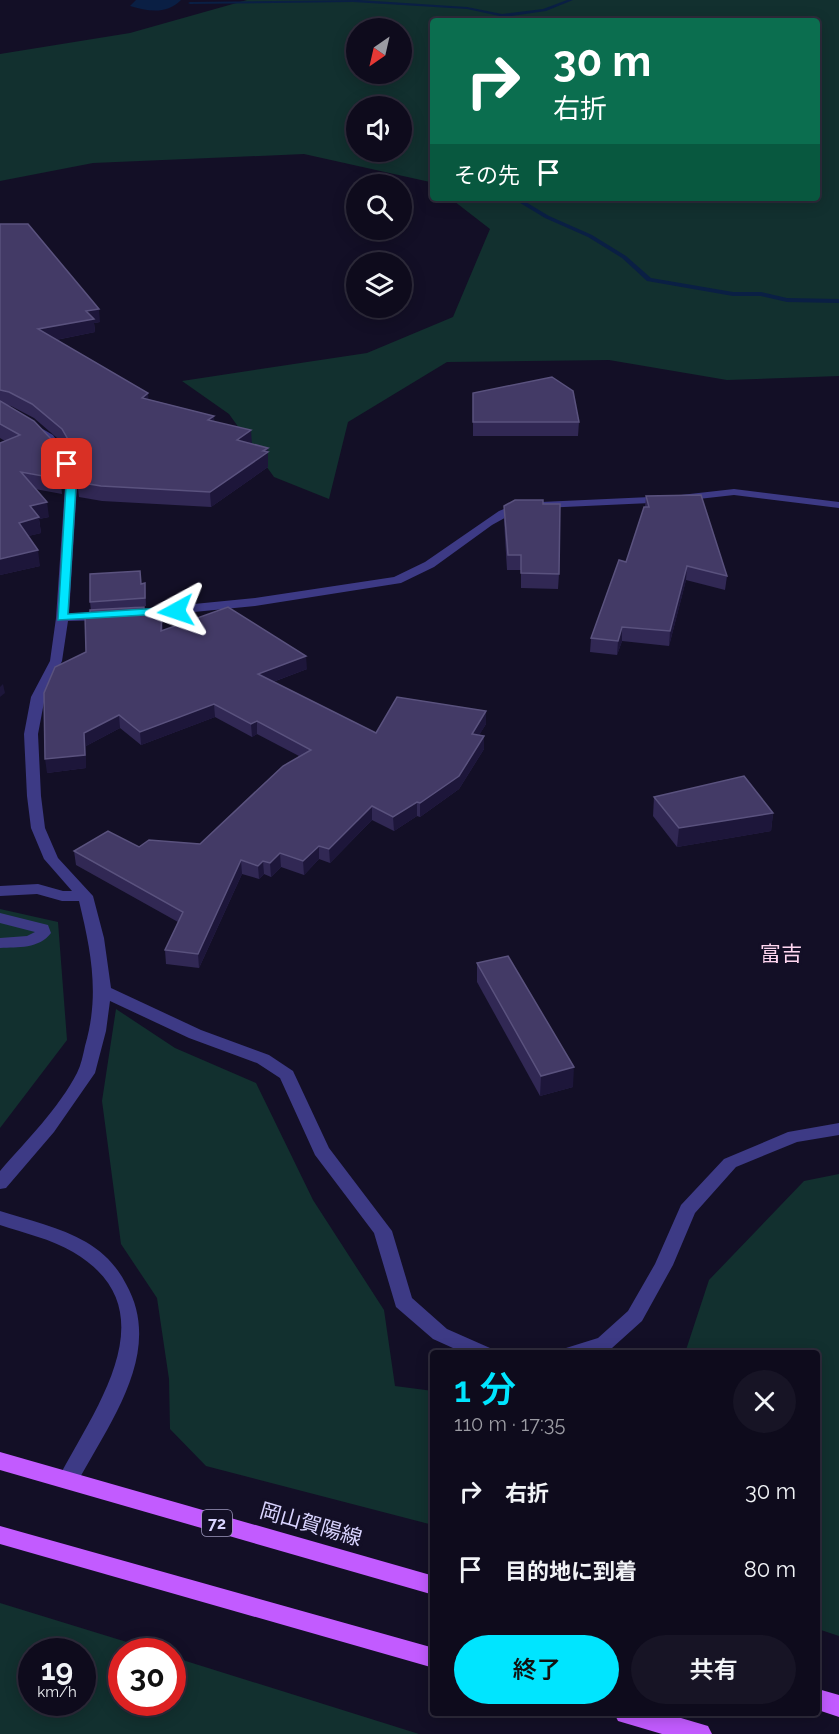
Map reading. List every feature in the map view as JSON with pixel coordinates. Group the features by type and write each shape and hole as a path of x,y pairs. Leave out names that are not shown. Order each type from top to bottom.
{"main road":[{"name":"岡山賀陽線","path":"0,1461 430,1585"},
{"path":"0,1535 430,1657"},
{"path":"820,1701 839,1706"},
{"path":"637,1716 700,1734"}],"street":[{"path":"0,1183 48,1128 86,1073 99,1031 103,991 96,939 85,896 51,859 38,828 31,734 38,697 56,661 62,618 71,486 67,464 49,438 27,423"},
{"path":"62,618 255,602 397,580 417,574 501,513 519,506 672,499 734,492 839,505"},
{"path":"0,891 38,889 62,897 85,896"},
{"path":"0,918 35,924 42,928 43,933 40,938 32,940 0,943"},
{"path":"103,991 195,1034 263,1059 287,1075 321,1151 383,1230 403,1302 440,1334 476,1350"},
{"path":"583,1350 605,1343 635,1316 664,1265 687,1210 730,1163 794,1136 839,1129"},
{"path":"0,1218 78,1246 108,1269 125,1297 131,1328 128,1358 69,1479"}],"green space":[{"path":"247,0 839,0 839,376 727,380 609,360 447,362 348,422 329,499 274,477 229,414 182,381 367,353 453,317 490,229 454,201 820,201 820,18 484,18 492,16 430,18 430,182 412,178 412,174 394,174 304,154 93,163 0,181 0,54 130,33"},
{"path":"0,909 58,922 67,1040 0,1128"},
{"path":"116,1009 175,1048 256,1083 313,1200 384,1310 395,1386 430,1391 430,1524 206,1466 170,1429 169,1379 157,1298 121,1244 102,1101"},
{"path":"839,1174 839,1636 820,1630 820,1350 686,1350 709,1280 804,1181"},
{"path":"0,1603 114,1638 108,1638 108,1716 186,1716 186,1661 419,1734 0,1734"}],"water":[{"path":"136,0 181,0 169,8 157,10 130,6"}],"building":[{"path":"0,224 28,224 99,309 86,311 94,319 38,329 148,393 142,398 214,416 208,420 251,430 237,440 268,448 263,451 268,452 210,492 101,486 77,482 74,450 62,429 32,404 0,390"},
{"path":"552,377 573,391 579,422 473,422 473,393"},
{"path":"0,401 34,421 51,439 58,454 60,479 21,472 47,502 30,506 39,517 19,523 38,550 0,559 0,443 20,435 0,424"},
{"path":"701,495 727,576 687,566 670,631 622,627 618,641 591,638 619,560 626,562 644,507 649,507 646,496"},
{"path":"515,500 543,500 543,504 560,504 559,574 521,573 521,555 508,555 504,506"},
{"path":"140,571 141,584 145,583 145,598 90,602 90,574"},
{"path":"144,607 144,611 162,609 161,631 228,607 306,656 258,674 376,733 397,697 486,711 472,734 484,736 459,776 420,803 417,802 393,817 372,806 329,849 319,846 303,861 280,853 270,863 263,861 258,866 241,860 198,954 165,950 183,912 74,851 108,831 139,847 149,840 200,844 283,766 311,750 257,721 251,724 214,704 140,732 119,715 84,733 85,755 45,759 44,693 55,667 86,652 85,615 90,614 90,610"},
{"path":"744,776 773,813 679,828 654,797"},
{"path":"508,956 574,1067 541,1076 477,963"}],"waterway":[{"path":"502,16 544,10 571,0"},
{"path":"190,3 353,1 467,8 502,16"},
{"path":"520,201 547,217 590,236 624,257 649,280 733,294 761,294 787,300 839,301"}],"district":[{"name":"富吉","path":"781,953"}],"route":[{"path":"67,464 71,486 62,618 176,611"}]}
